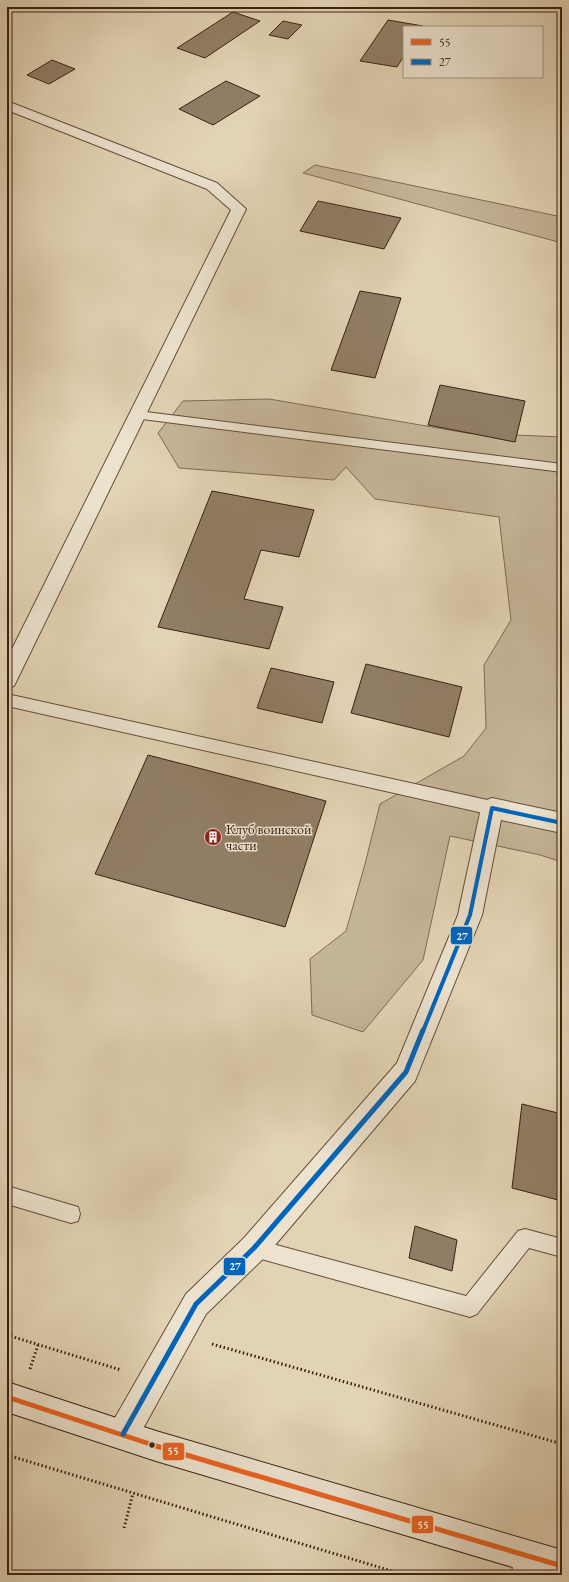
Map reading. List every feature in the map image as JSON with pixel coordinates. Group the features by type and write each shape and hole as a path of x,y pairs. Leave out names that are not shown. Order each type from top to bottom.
{"street":[{"path":"7,105 212,186 239,209 7,680"},
{"path":"123,1434 196,1304 254,1248 406,1072 470,915 492,808 562,823"},
{"path":"7,1397 524,1565 562,1566"}],"lane":[{"path":"557,7 562,8"},
{"path":"138,415 562,468"},
{"path":"7,700 492,808"},
{"path":"7,1195 71,1214"},
{"path":"254,1248 470,1307 525,1238 562,1248"}],"path":[{"path":"179,1334 562,1444"},
{"path":"7,1335 154,1380"},
{"path":"7,1455 405,1575"},
{"path":"124,1528 132,1493"}],"shaded area":[{"path":"315,165 562,217 562,243 303,173"},
{"path":"269,399 467,433 562,437 562,862 540,855 450,836 423,960 363,1032 312,1015 310,959 346,931 380,804 464,756 486,728 484,665 511,620 499,517 375,499 346,467 334,480 179,468 158,433 183,401"}],"building":[{"path":"233,12 260,21 205,58 177,48"},
{"path":"388,20 423,26 403,26 403,58 397,67 360,61"},
{"path":"283,21 302,25 288,39 269,35"},
{"path":"52,60 75,69 49,84 27,75"},
{"path":"226,81 260,96 213,125 179,109"},
{"path":"318,201 401,218 384,249 300,231"},
{"path":"360,291 401,298 375,378 331,370"},
{"path":"440,385 525,401 515,442 428,425"},
{"path":"212,491 314,510 299,557 261,550 244,599 283,607 269,649 158,627"},
{"path":"366,664 462,687 449,737 351,713"},
{"path":"271,668 334,682 322,723 257,708"},
{"name":"Клуб воинской части","path":"148,755 326,801 285,927 95,874"},
{"path":"522,1104 562,1114 562,1201 512,1188"},
{"path":"415,1226 457,1240 452,1271 409,1258"}],"transit line":[{"name":"27","path":"123,1434 196,1304 254,1248 406,1072 470,915 492,808 562,823"},
{"name":"55","path":"7,1397 156,1446 562,1566"}],"place":[{"name":"Клуб воинской части","path":"213,837"}]}
